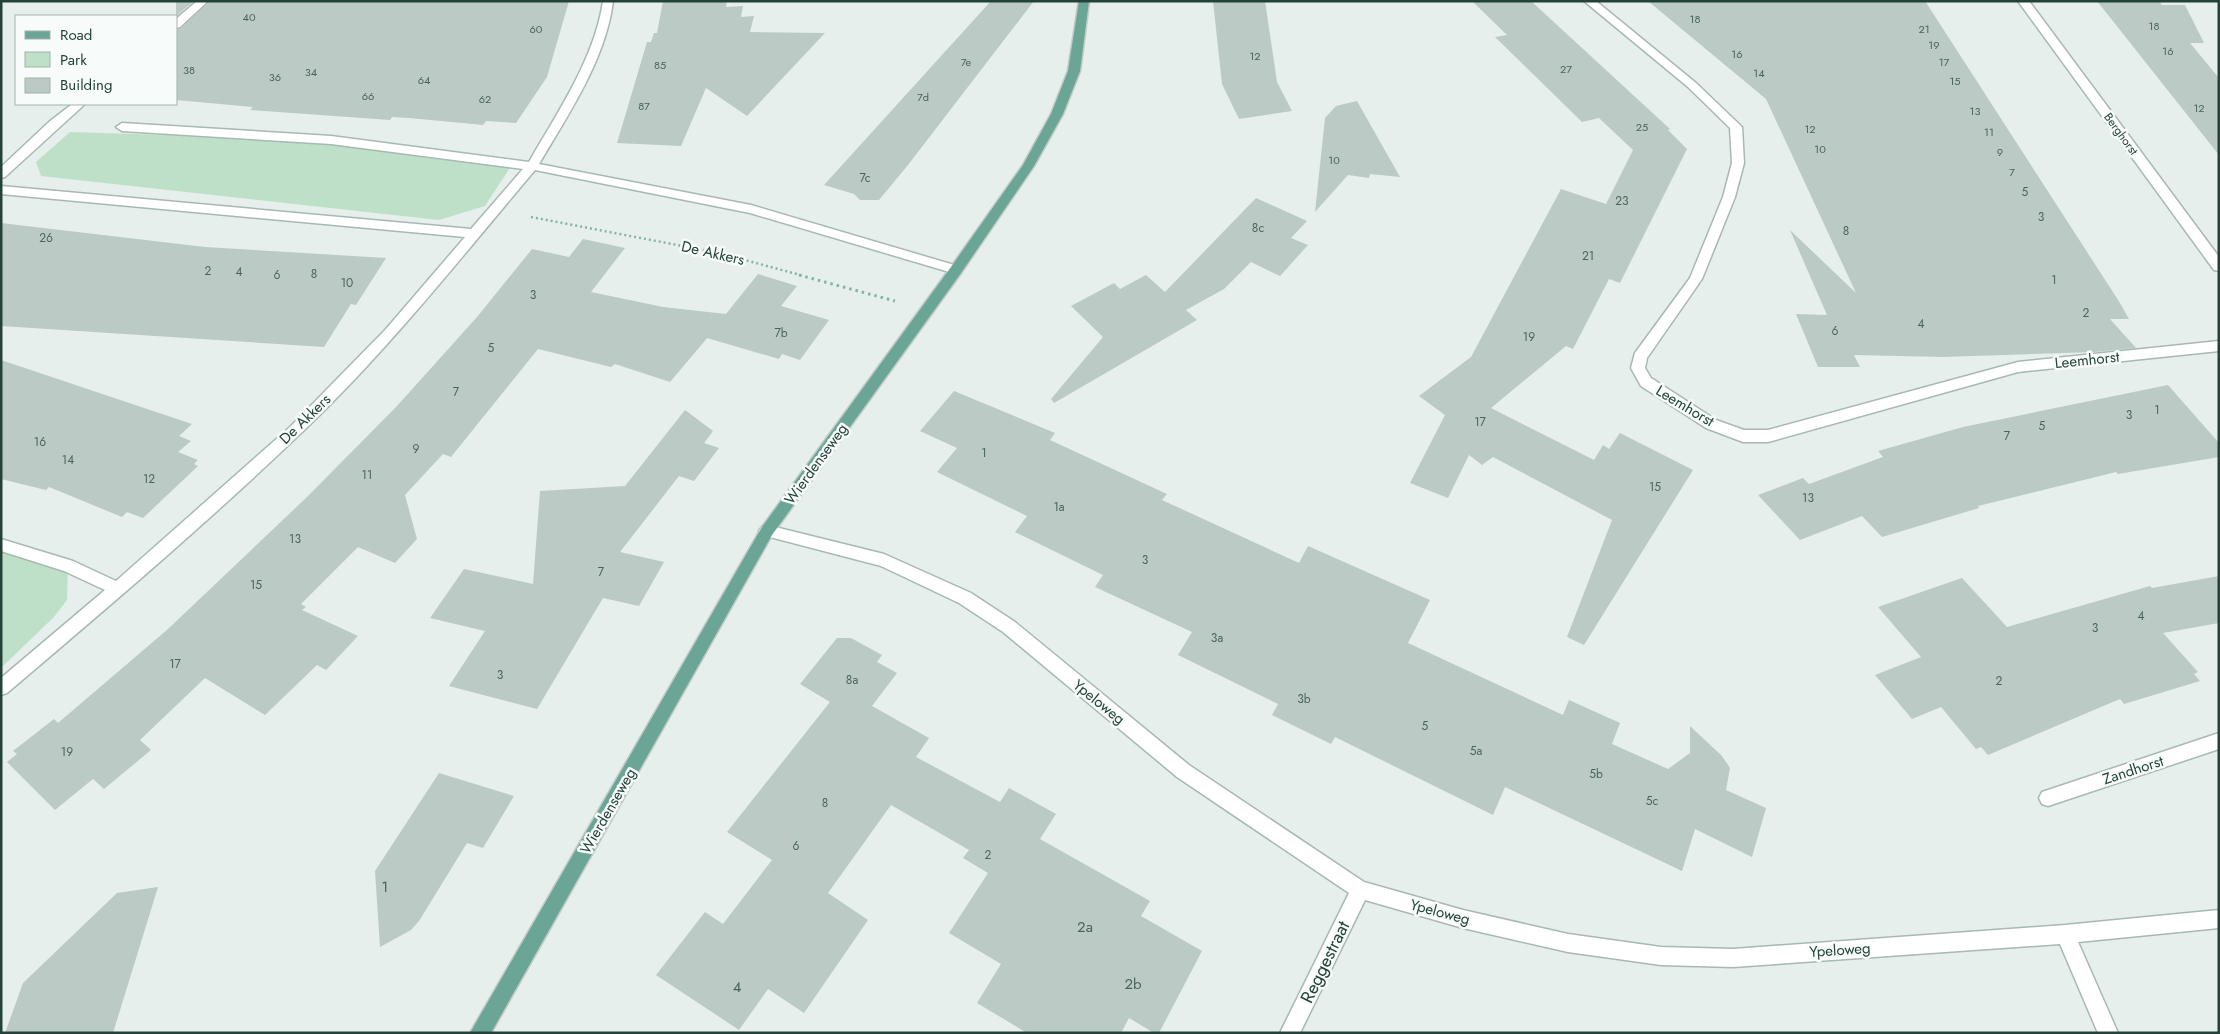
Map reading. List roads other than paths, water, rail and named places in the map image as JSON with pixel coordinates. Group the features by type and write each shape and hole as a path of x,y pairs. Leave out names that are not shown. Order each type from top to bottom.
{"main road":[{"name":"Wierdenseweg","path":"480,1033 767,531 956,270 1028,166 1057,114 1074,71 1084,1"}],"street":[{"path":"178,22 203,1"},
{"name":"De Akkers","path":"1,688 118,589 295,430 391,332 532,166 581,83 606,16 608,1"},
{"name":"Leemhorst","path":"1589,1 1692,85 1736,128 1738,163 1729,198 1696,279 1640,357 1638,368 1646,382 1711,424 1743,436 1768,436 2018,367 2219,346"},
{"name":"Berghorst","path":"2023,1 2219,267"},
{"path":"1,174 53,125 78,105"},
{"path":"122,127 331,140 532,166 752,209 956,270"},
{"path":"1,190 476,234"},
{"name":"Ypeloweg","path":"767,531 884,560 965,598 1009,627 1183,771 1360,890 1463,919 1568,943 1661,956 1733,958 2065,934 2219,919"},
{"path":"1,545 68,566 118,589"},
{"name":"Zandhorst","path":"2048,798 2219,741"},
{"name":"Reggestraat","path":"1290,1033 1360,890"},
{"path":"2065,934 2108,1033"}]}
